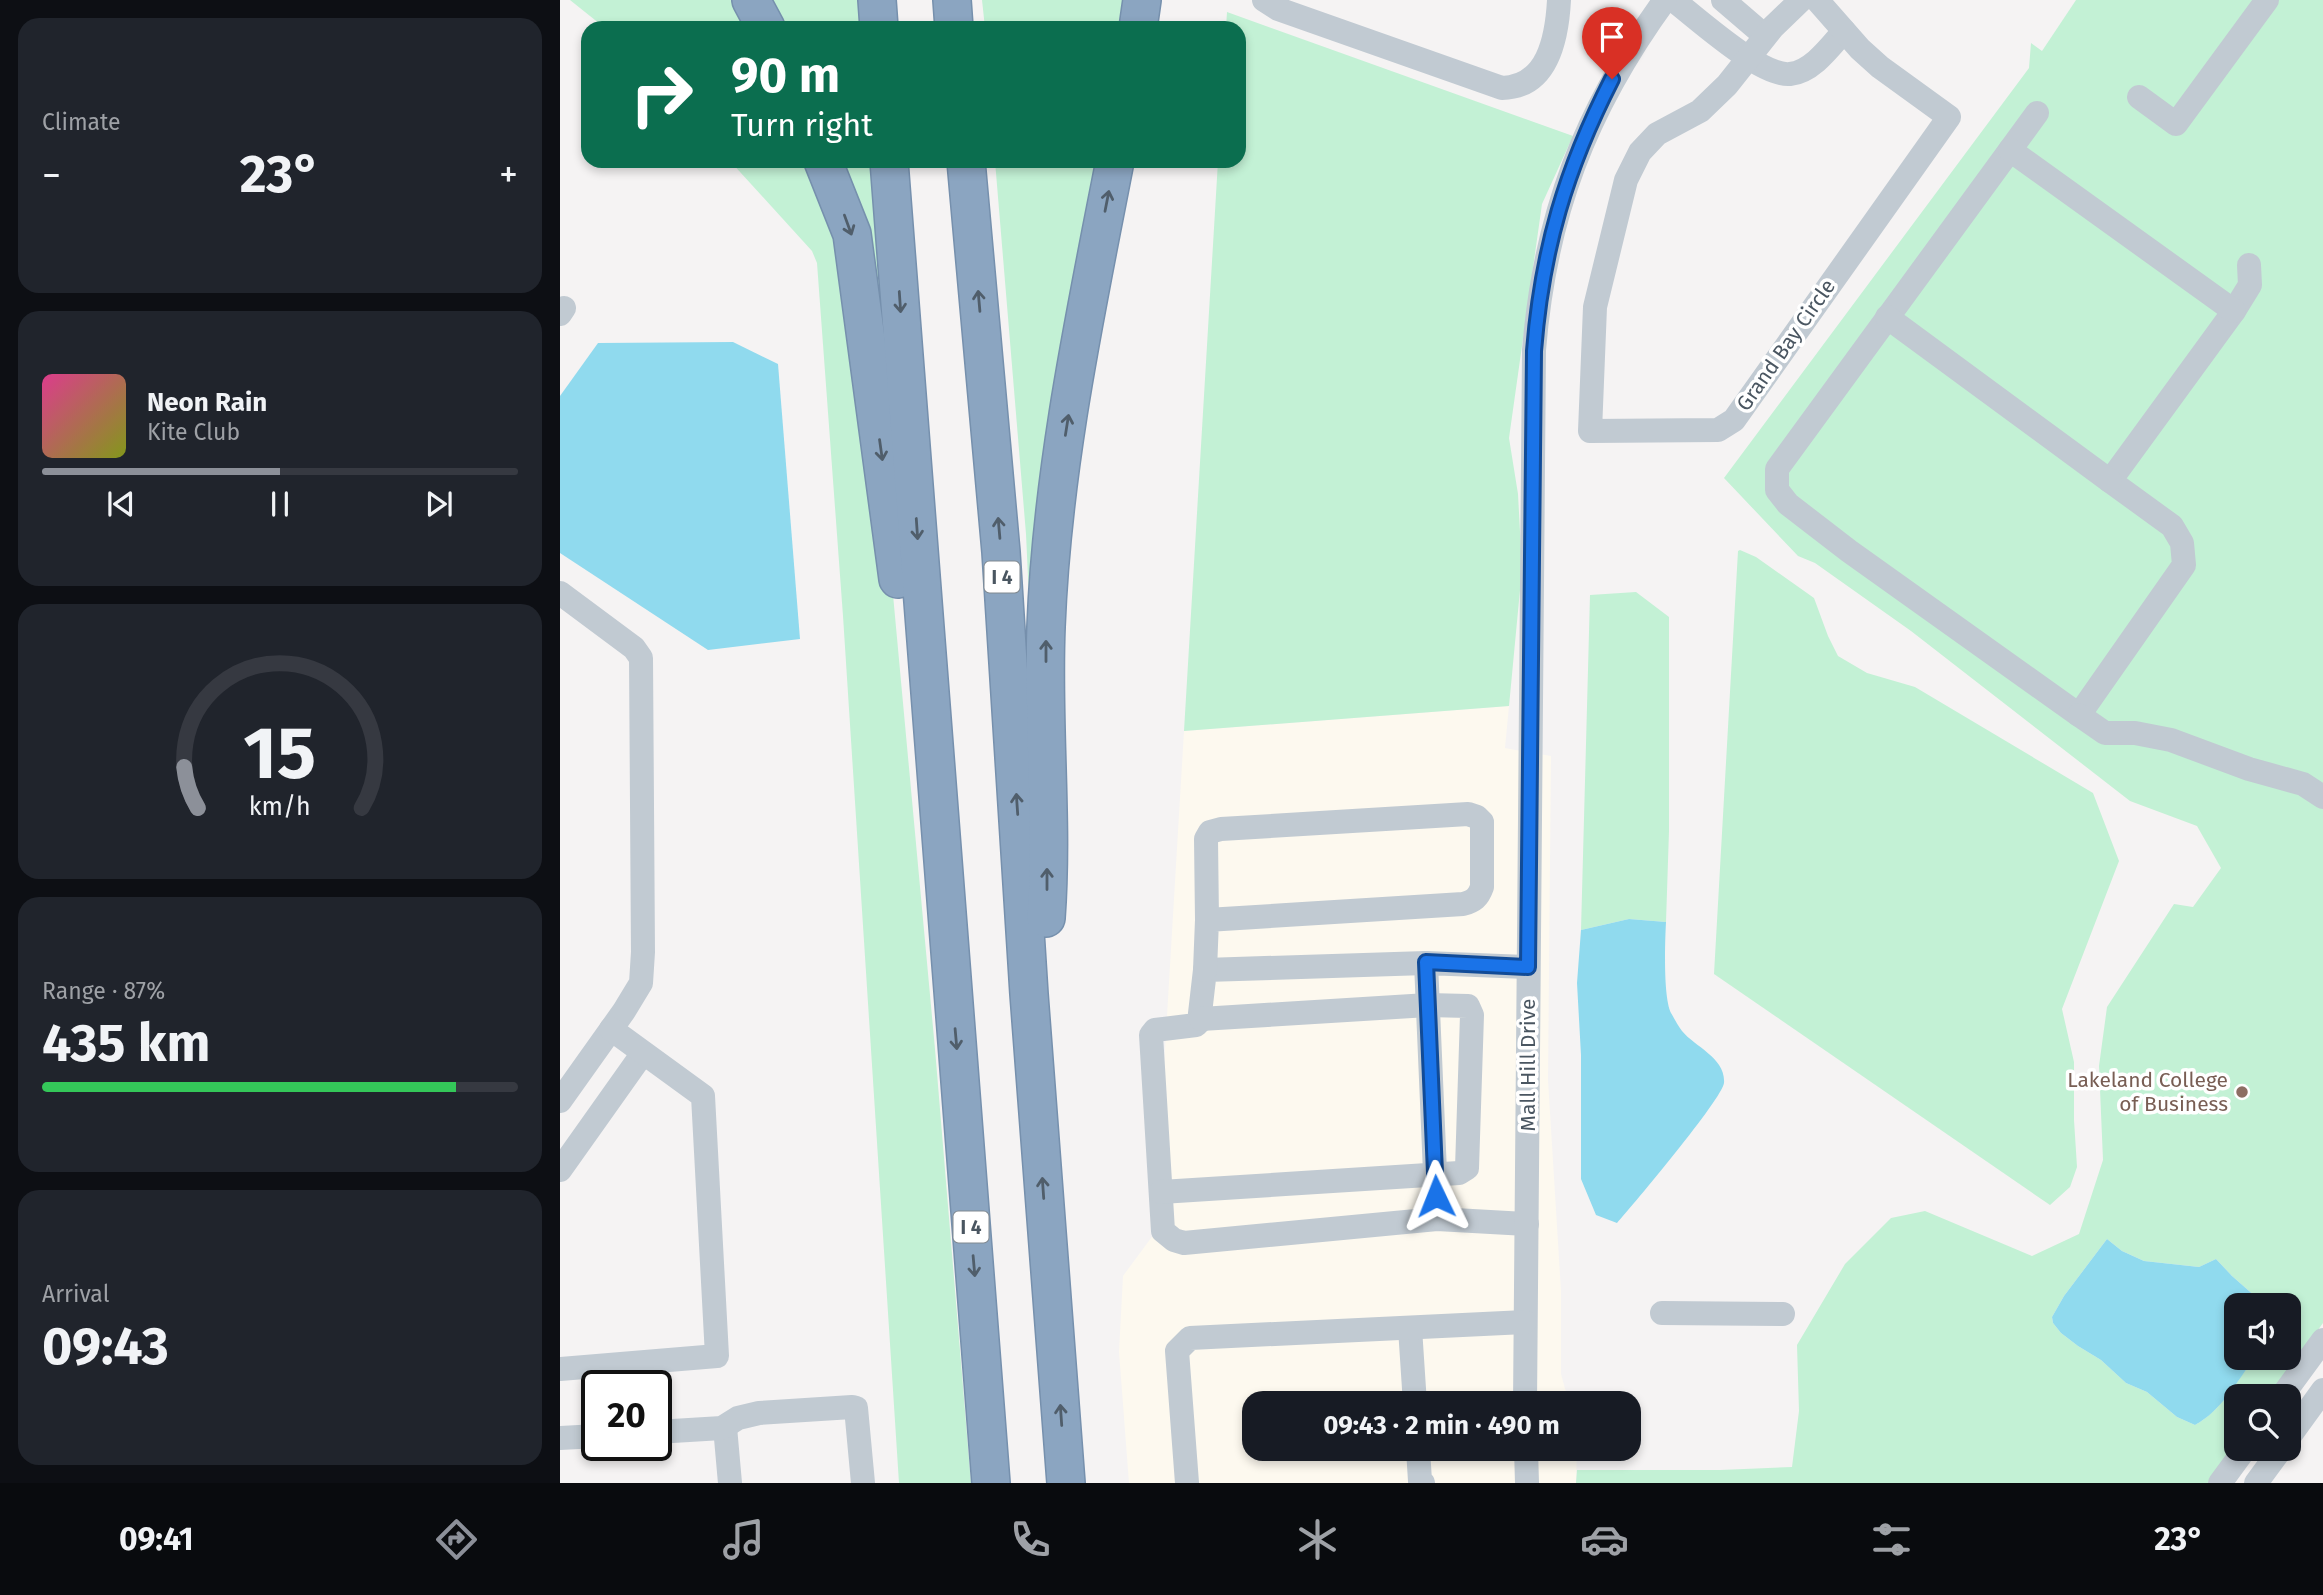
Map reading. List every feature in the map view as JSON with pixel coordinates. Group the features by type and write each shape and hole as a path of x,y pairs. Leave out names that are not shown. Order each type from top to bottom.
{"highway":[{"path":"751,0 762,21"},
{"path":"877,0 878,21"},
{"path":"952,0 954,21"},
{"path":"1139,21 1142,0"},
{"path":"826,168 852,234 951,971"},
{"name":"I 4","path":"890,168 991,1483"},
{"name":"I 4","path":"967,168 1001,552 1029,994 1066,1483"},
{"path":"1029,994 1046,917 1046,627 1060,471 1084,323 1114,168"}],"street":[{"path":"1264,0 1278,9 1502,88 1515,88 1527,83 1539,72 1554,36 1559,0"},
{"name":"Mall Hill Drive","path":"1525,1391 1534,351 1542,282 1560,201 1590,124 1612,79 1665,0"},
{"path":"1673,0 1747,58 1780,74 1792,74 1807,67 1844,31"},
{"name":"Grand Bay Circle","path":"1801,0 1765,36 1727,85 1700,111 1657,134 1640,152 1626,180 1595,307 1590,431 1718,430 1734,420 1949,117 1880,67 1817,0"},
{"path":"2139,97 2176,124 2256,4"},
{"path":"1720,37 1731,7 1765,36"},
{"path":"2037,113 1777,469 1777,490 1788,503 1849,551 2105,733 2135,733 2171,740 2249,769 2303,784 2323,797"},
{"path":"2010,150 2234,311"},
{"path":"2110,481 2234,311 2250,285 2249,265"},
{"path":"1887,317 2172,526 2182,543 2183,565 2079,715"},
{"path":"560,593 634,649 641,658 643,952 641,983 560,1101"},
{"path":"1207,920 1463,904 1474,901 1482,887 1482,822 1477,817 1468,814 1221,829 1210,832 1206,839 1207,920 1201,1019 1196,1024 1155,1030 1151,1034 1163,1231 1174,1240 1184,1243 1437,1219 1527,1224"},
{"path":"1205,970 1426,962 1528,967"},
{"path":"1426,962 1437,1219"},
{"path":"1161,1192 1462,1173 1467,1168 1472,1015 1471,1010 1463,1005 1201,1019"},
{"path":"560,1369 717,1356 703,1096 611,1029"},
{"path":"560,1170 643,1053"},
{"path":"1661,1313 1783,1314"},
{"path":"1187,1483 1177,1351 1190,1338 1525,1322"},
{"path":"1410,1328 1414,1391"},
{"path":"2291,1384 2323,1340"},
{"path":"2301,1420 2323,1390"},
{"path":"672,1431 725,1427 738,1418 759,1413 856,1408 863,1483"},
{"path":"725,1427 730,1483"},
{"path":"560,1438 581,1437"},
{"path":"1419,1461 1420,1481 1423,1483"},
{"path":"1526,1461 1527,1483"},
{"path":"2220,1483 2236,1461"},
{"path":"2256,1483 2272,1461"}],"shaded area":[{"path":"1509,706 1505,748 1521,751 1516,1391 1242,1391 1242,1461 1517,1461 1517,1483 1129,1483 1119,1352 1123,1276 1154,1234 1184,731"},
{"path":"1540,754 1551,756 1548,1080 1561,1291 1561,1374 1566,1391 1535,1391"},
{"path":"1535,1461 1577,1461 1576,1483 1536,1483"}],"green space":[{"path":"570,0 743,0 754,21 596,21"},
{"path":"765,0 861,0 862,21 776,21"},
{"path":"982,0 1136,0 1134,21 984,21"},
{"path":"2076,0 2323,0 2323,786 2308,776 2251,761 2172,731 2136,724 2107,724 2092,714 2193,565 2192,543 2180,522 2123,479 2247,309 2007,138 1769,463 1767,490 1782,510 1851,564 2100,740 2170,748 2247,778 2300,792 2323,807 2323,1323 2301,1353 2301,1293 2251,1293 2216,1259 2199,1267 2144,1261 2122,1251 2107,1239 2064,1296 2052,1317 2061,1333 2101,1360 2126,1383 2147,1392 2177,1417 2195,1425 2213,1412 2224,1400 2224,1460 2208,1483 1576,1483 1577,1470 1792,1467 1799,1411 1797,1345 1845,1264 1891,1218 1925,1211 2032,1256 2079,1234 2103,1160 2099,1066 2107,1007 2174,904 2193,907 2221,868 2197,826 2130,801 1911,631 1815,563 1798,556 1724,478 2029,68 2031,43 2042,51"},
{"path":"1227,12 1573,136 1542,204 1509,438 1518,494 1522,569 1509,706 1184,731 1218,168 1246,168 1246,21 1226,21"},
{"path":"2012,163 2221,312 2107,468 1900,316"},
{"path":"736,168 817,168 833,216 891,573 935,1049 971,1483 899,1483 843,616 817,263 812,251"},
{"path":"837,168 873,168 885,339"},
{"path":"996,168 1111,168 1030,621 1026,534"},
{"path":"1889,330 2165,532 2173,544 2174,561 2076,702 1854,544 1786,488 1786,473"},
{"path":"1740,550 1756,557 1814,598 1838,656 1867,673 1915,687 2093,793 2119,861 2062,1009 2074,1062 2077,1167 2070,1187 2050,1205 1714,974"},
{"path":"1636,592 1669,617 1669,831 1666,922 1629,919 1581,930 1590,595"},
{"path":"2246,1370 2289,1370 2279,1384 2236,1384"}],"water":[{"path":"733,342 778,364 800,639 708,650 560,553 560,396 598,343"},
{"path":"1629,919 1666,922 1668,1005 1682,1031 1715,1060 1723,1074 1724,1083 1693,1130 1617,1223 1596,1215 1581,1179 1581,1055 1577,983 1581,930"},
{"path":"2107,1239 2122,1251 2144,1261 2199,1267 2216,1259 2251,1293 2224,1293 2224,1370 2246,1370 2236,1384 2224,1384 2224,1400 2195,1425 2177,1417 2147,1392 2126,1383 2101,1360 2061,1333 2052,1317 2064,1296"}],"place":[{"name":"Lakeland College of Business","path":"2242,1092"}],"route":[{"path":"1436,1196 1426,962 1528,967 1534,351 1537,318 1549,243 1560,201 1576,156 1612,79"}]}
